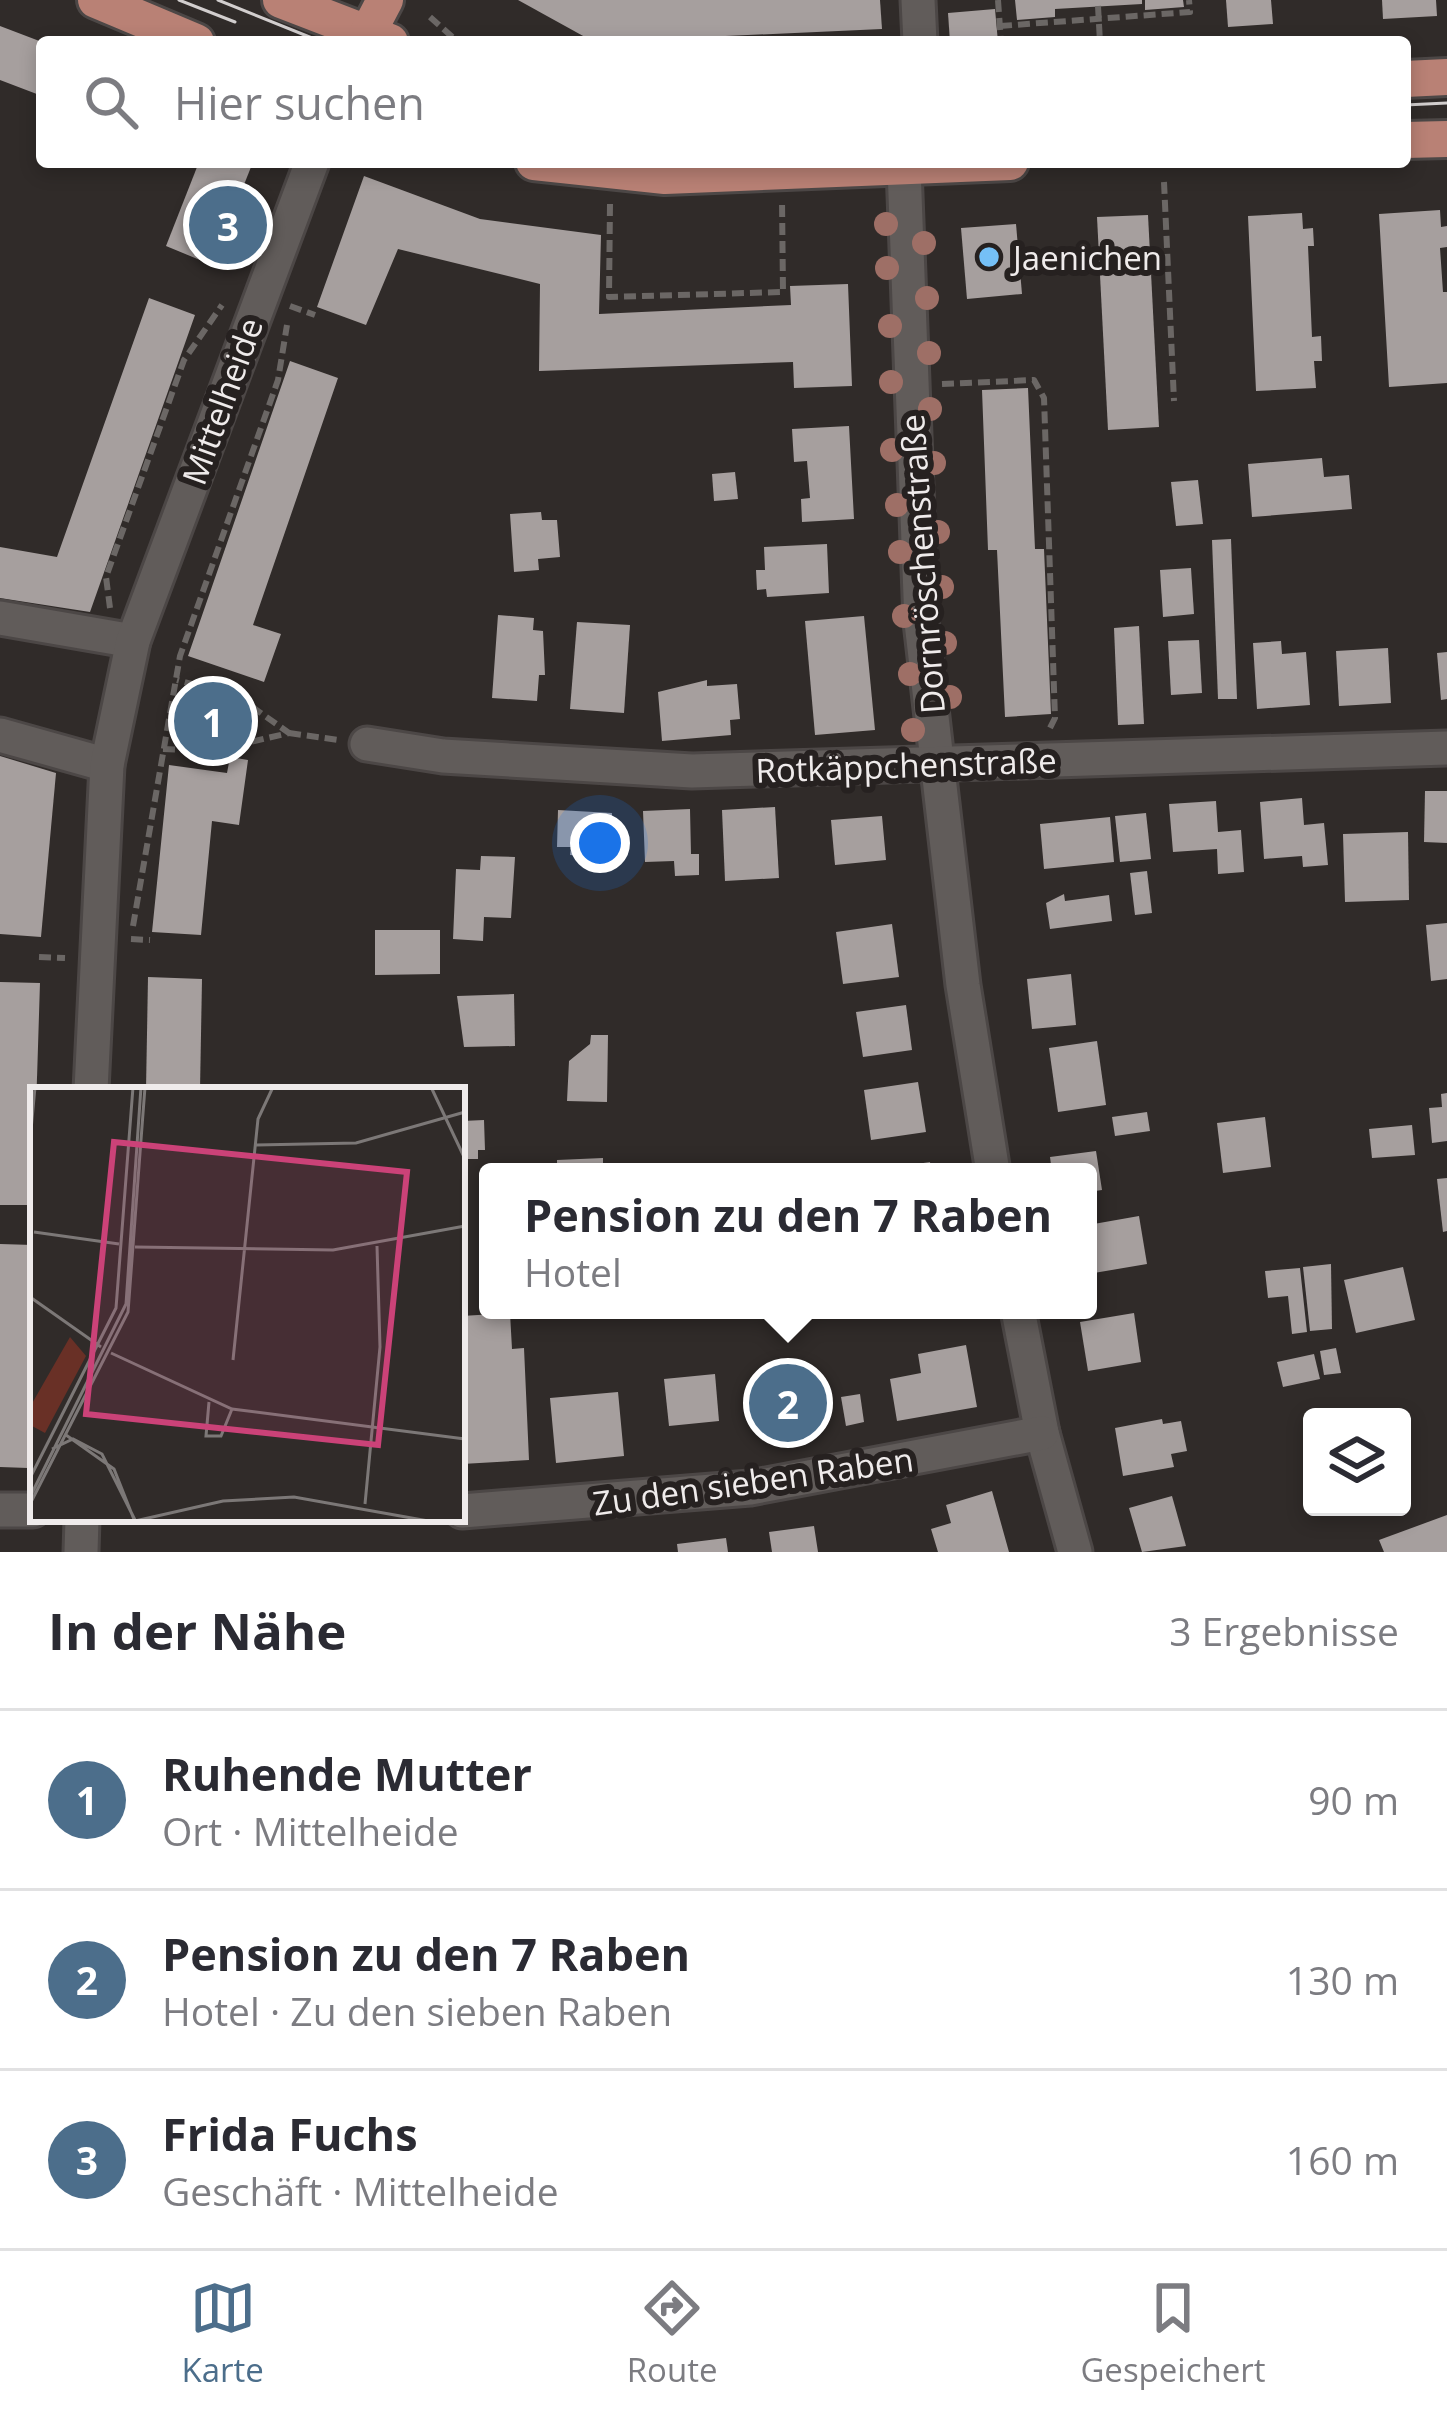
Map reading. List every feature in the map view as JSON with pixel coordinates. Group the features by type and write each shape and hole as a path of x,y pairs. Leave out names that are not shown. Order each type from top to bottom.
{"main road":[{"path":"96,0 182,36"},
{"path":"281,0 366,36"},
{"path":"374,36 385,0"},
{"path":"1411,79 1447,77"},
{"path":"1411,140 1447,139"},
{"path":"590,168 665,176 839,168"}],"street":[{"path":"918,0 920,36"},
{"name":"Mittelheide","path":"91,1087 107,765 124,638 310,168"},
{"name":"Dornröschenstraße","path":"904,168 921,622 992,1163"},
{"path":"0,618 124,638"},
{"path":"0,736 107,765"},
{"name":"Rotkäppchenstraße","path":"367,744 443,756 628,769 938,766 1447,748"},
{"path":"1020,1319 1042,1433 1075,1552"},
{"name":"Zu den sieben Raben","path":"465,1511 750,1488 1042,1433"},
{"path":"81,1552 82,1522"}],"path":[{"path":"998,0 1001,36"},
{"path":"1000,26 1190,12 1189,0"},
{"path":"1098,6 1100,36"},
{"path":"430,17 451,36"},
{"path":"1164,182 1174,401"},
{"path":"610,200 609,297 783,292 782,198"},
{"path":"124,638 106,577 184,360 227,298"},
{"path":"128,956 162,749 201,595 278,380 290,305 315,315"},
{"path":"938,384 1034,380 1045,398 1055,718 1040,745"},
{"path":"177,680 237,696 289,733"},
{"path":"158,710 171,712"},
{"path":"162,749 211,752 289,733 328,738"},
{"path":"131,939 151,940"},
{"path":"39,957 69,958"}],"building":[{"path":"518,0 880,0 882,29 583,36"},
{"path":"1015,0 1142,0 1142,4 1055,9 1055,17 1017,20"},
{"path":"1145,0 1183,0 1184,7 1145,10"},
{"path":"1226,0 1271,0 1273,24 1228,27"},
{"path":"1382,0 1436,0 1437,16 1383,19"},
{"path":"995,9 997,36 950,36 948,13"},
{"path":"0,26 36,40 36,94 0,80"},
{"path":"197,168 251,168 212,265 166,246"},
{"path":"364,176 480,219 601,235 599,314 791,305 790,286 848,284 852,386 794,388 793,362 539,371 540,284 398,249 366,325 317,307"},
{"path":"1440,210 1441,227 1447,226 1447,247 1440,248 1443,292 1447,292 1447,383 1389,387 1379,214"},
{"path":"1302,213 1303,229 1313,228 1314,246 1308,246 1312,337 1321,336 1322,361 1314,361 1316,388 1256,391 1248,216"},
{"path":"1148,215 1159,427 1108,430 1097,217"},
{"path":"1016,224 1022,294 967,299 961,228"},
{"path":"149,298 195,315 90,612 0,598 0,547 57,557"},
{"path":"290,361 338,378 253,625 281,634 264,682 188,656"},
{"path":"1028,388 1035,549 1044,549 1051,714 1005,717 997,550 988,550 982,390"},
{"path":"849,426 854,519 802,522 801,499 810,498 807,461 794,462 792,429"},
{"path":"1322,458 1324,477 1349,475 1352,509 1252,517 1248,464"},
{"path":"735,472 738,499 714,501 712,474"},
{"path":"1198,480 1203,524 1176,526 1171,482"},
{"path":"541,512 542,520 557,520 560,557 538,559 539,570 514,572 510,514"},
{"path":"1231,539 1237,699 1218,699 1212,540"},
{"path":"827,544 829,593 767,597 766,589 757,590 756,570 765,570 764,547"},
{"path":"1191,568 1194,614 1163,617 1160,570"},
{"path":"498,615 534,618 533,630 543,631 545,675 539,675 537,701 492,698"},
{"path":"864,616 875,730 815,735 805,621"},
{"path":"577,622 630,625 624,713 570,709"},
{"path":"1139,626 1144,724 1118,725 1114,628"},
{"path":"1199,640 1202,693 1171,695 1168,641"},
{"path":"1281,641 1282,654 1306,652 1310,705 1257,709 1253,643"},
{"path":"1388,648 1391,703 1339,706 1336,651"},
{"path":"1447,652 1447,699 1441,700 1437,653"},
{"path":"707,680 707,686 737,684 740,719 730,720 731,735 662,741 658,692"},
{"path":"0,756 56,773 41,937 0,934"},
{"path":"230,757 248,760 239,825 212,821 201,935 152,932 169,765 227,773"},
{"path":"1425,791 1447,791 1447,843 1424,842"},
{"path":"1302,798 1304,825 1324,823 1328,865 1303,867 1302,856 1264,859 1260,802"},
{"path":"1216,801 1218,832 1241,830 1244,872 1218,874 1217,849 1173,852 1169,804"},
{"path":"775,807 779,878 725,881 722,810"},
{"path":"690,809 691,854 699,854 699,875 675,876 674,861 645,862 643,811"},
{"path":"558,810 612,813 610,857 570,855 571,847 557,847"},
{"path":"1146,813 1151,859 1120,862 1115,816"},
{"path":"882,816 886,860 835,865 831,820"},
{"path":"1110,817 1114,862 1044,869 1040,824"},
{"path":"1408,832 1409,900 1345,902 1343,834"},
{"path":"481,856 515,857 511,918 484,917 483,941 453,939 456,869 480,870"},
{"path":"1147,871 1152,913 1135,915 1130,873"},
{"path":"1064,894 1065,901 1109,895 1112,921 1050,929 1046,903"},
{"path":"1447,923 1447,979 1431,981 1426,925"},
{"path":"892,924 899,977 843,984 836,932"},
{"path":"375,930 440,930 440,974 375,975"},
{"path":"1071,974 1076,1025 1032,1029 1027,979"},
{"path":"148,977 202,979 200,1087 146,1087"},
{"path":"0,982 40,983 37,1087 30,1087 30,1205 0,1205"},
{"path":"514,994 515,1046 464,1047 457,996"},
{"path":"906,1005 912,1050 863,1057 856,1012"},
{"path":"591,1035 608,1035 607,1102 567,1101 569,1061 590,1044"},
{"path":"1097,1041 1106,1105 1058,1112 1049,1048"},
{"path":"918,1082 926,1132 871,1140 864,1090"},
{"path":"1447,1093 1447,1141 1432,1143 1429,1108 1442,1107 1441,1094"},
{"path":"1147,1112 1150,1131 1115,1136 1112,1117"},
{"path":"1265,1117 1271,1167 1223,1173 1217,1123"},
{"path":"484,1120 485,1150 478,1150 478,1159 465,1159 465,1121"},
{"path":"1412,1125 1415,1155 1372,1158 1369,1129"},
{"path":"1096,1151 1102,1190 1097,1191 1097,1163 1051,1163 1050,1157"},
{"path":"603,1158 603,1163 557,1163"},
{"path":"1447,1178 1447,1231 1443,1232 1437,1179"},
{"path":"1139,1216 1147,1264 1097,1272 1097,1223"},
{"path":"0,1244 30,1245 28,1468 0,1467"},
{"path":"1331,1264 1332,1329 1310,1331 1303,1267"},
{"path":"1403,1267 1415,1320 1356,1333 1344,1280"},
{"path":"1300,1268 1307,1332 1292,1334 1288,1296 1268,1298 1265,1271"},
{"path":"1134,1313 1141,1362 1088,1371 1080,1322"},
{"path":"465,1316 510,1319 512,1349 524,1348 529,1460 465,1464"},
{"path":"966,1345 977,1407 897,1421 890,1379 921,1373 918,1354"},
{"path":"1336,1348 1341,1373 1324,1375 1320,1351"},
{"path":"1314,1354 1320,1379 1283,1387 1277,1362"},
{"path":"778,1367 780,1377 808,1373 814,1433 770,1434 761,1379 764,1369"},
{"path":"715,1374 719,1421 669,1426 664,1379"},
{"path":"618,1392 624,1456 556,1463 550,1398"},
{"path":"860,1394 864,1422 846,1426 841,1397"},
{"path":"1162,1419 1163,1424 1181,1421 1187,1451 1171,1454 1174,1467 1123,1476 1115,1428"},
{"path":"992,1491 1009,1552 938,1552 931,1529 951,1523 946,1505"},
{"path":"1172,1496 1186,1546 1142,1552 1129,1508"},
{"path":"1447,1515 1447,1552 1384,1552 1379,1540"},
{"path":"814,1526 818,1552 772,1552 769,1532"},
{"path":"726,1538 728,1552 678,1552 677,1544"}],"tram line":[{"path":"179,0 235,22"},
{"path":"218,0 307,36"},
{"path":"1411,105 1447,103"}],"place":[{"name":"Frida Fuchs","path":"228,225"},
{"name":"Jaenichen","path":"989,257"},
{"name":"Ruhende Mutter","path":"213,721"},
{"name":"Pension zu den 7 Raben","path":"788,1403"}]}
